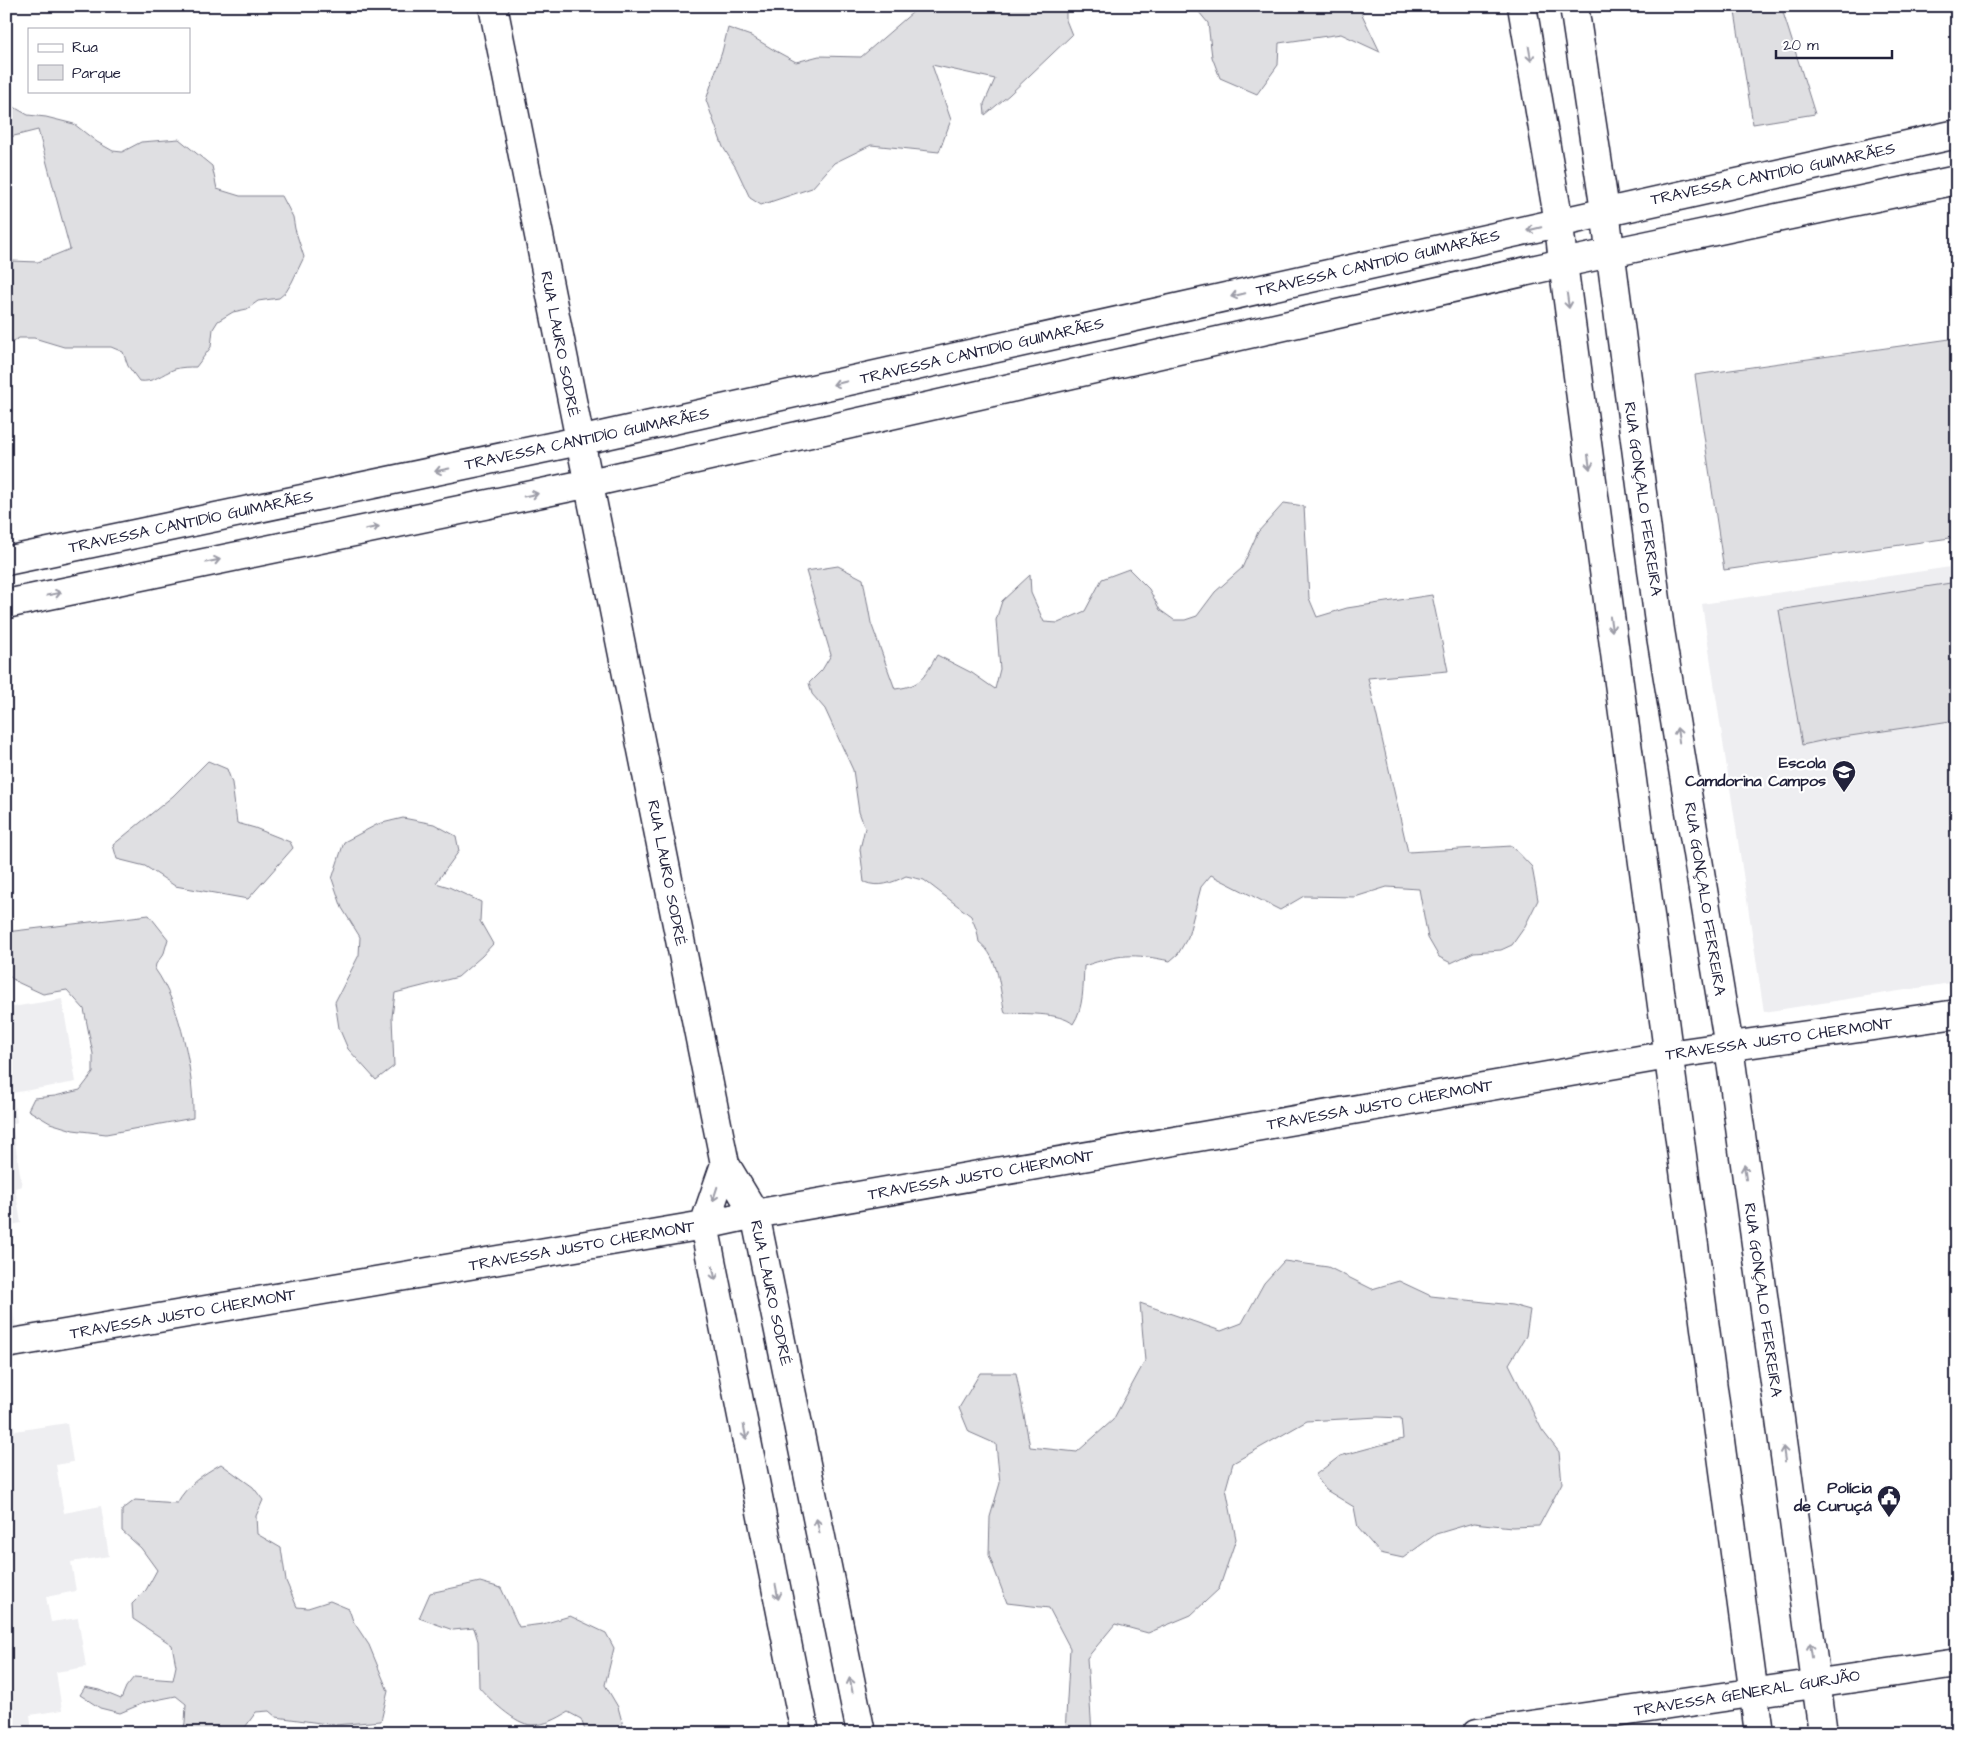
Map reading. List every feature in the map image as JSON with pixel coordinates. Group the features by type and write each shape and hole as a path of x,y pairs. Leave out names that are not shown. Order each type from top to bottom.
{"street":[{"name":"RUA LAURO SODRÉ","path":"493,6 725,1164 755,1214 860,1733"},
{"path":"1522,6 1559,223 1752,1693 1759,1733"},
{"name":"RUA GONÇALO FERREIRA","path":"1574,6 1605,211 1609,253 1660,630 1729,1047 1823,1733"},
{"name":"TRAVESSA CANTIDÍO GUIMARÃES","path":"13,560 579,441 1957,134"},
{"path":"13,560 16,602 590,483 1563,263 1957,180"},
{"name":"TRAVESSA JUSTO CHERMONT","path":"6,1344 704,1225 755,1214 1668,1055 1957,1014"},
{"path":"725,1164 704,1225 805,1733"},
{"name":"TRAVESSA GENERAL GURJÃO","path":"1477,1733 1815,1682 1957,1663"}],"shaded area":[{"name":"Escola Camdorina Campos","path":"1957,566 1957,982 1764,1012 1702,604"},
{"path":"62,999 76,1082 12,1093 17,1122 12,1124 22,1186 15,1188 21,1223 6,1226 6,1008"},
{"path":"6,1267 18,1342 6,1344"},
{"path":"9,1394 15,1431 67,1423 73,1462 56,1465 64,1513 101,1506 109,1556 71,1562 76,1591 46,1597 51,1622 78,1618 86,1667 56,1672 62,1710 30,1715 32,1733 6,1733 6,1395"}],"green space":[{"path":"920,6 1066,6 1066,20 1072,35 1009,95 985,115 984,104 995,79 932,65 951,120 939,152 871,145 834,163 812,188 761,205 750,198 736,168 723,147 706,100 728,28 751,36 796,62 819,56 861,57"},
{"path":"1194,6 1358,6 1380,52 1341,34 1279,43 1278,65 1257,94 1220,78 1212,57 1208,23"},
{"path":"1734,6 1781,6 1815,114 1753,124"},
{"path":"6,96 12,106 28,115 74,124 97,142 113,151 122,152 141,142 179,139 212,166 217,189 240,196 282,196 293,217 304,257 286,292 279,298 258,301 247,309 233,312 218,321 213,329 211,347 196,367 175,369 149,381 139,381 128,366 123,352 111,347 64,347 34,338 19,338 6,346 6,304 9,303 7,266 12,261 38,262 70,249 38,130 6,138"},
{"path":"1957,338 1957,537 1724,570 1695,375"},
{"path":"1284,503 1304,506 1309,598 1317,617 1347,608 1432,595 1448,671 1368,678 1408,852 1512,846 1532,867 1538,900 1524,928 1512,945 1501,950 1474,952 1451,963 1439,957 1428,938 1419,889 1387,887 1355,897 1304,896 1280,910 1211,875 1201,887 1188,937 1178,954 1170,961 1126,956 1084,966 1081,1004 1073,1024 1059,1017 1005,1013 995,965 991,956 979,942 971,916 924,880 906,876 885,884 875,885 864,882 860,849 865,828 859,812 853,770 825,709 812,694 809,683 822,670 831,655 806,571 838,566 863,579 871,623 895,689 917,683 925,675 937,655 972,673 995,689 1000,669 996,620 1002,601 1030,575 1031,593 1044,622 1058,623 1085,611 1102,579 1129,569 1149,589 1160,610 1174,620 1185,620 1197,616 1215,592 1242,568 1258,532"},
{"path":"1957,582 1957,720 1802,745 1779,610"},
{"path":"208,761 227,769 232,783 237,823 290,842 293,848 248,899 175,886 145,866 117,859 113,845 173,796"},
{"path":"403,818 434,824 456,836 459,851 436,883 481,902 480,921 493,944 458,977 395,993 392,1017 394,1066 376,1080 348,1049 339,1028 335,1002 359,955 360,937 342,908 332,879 344,842 378,824"},
{"path":"149,915 168,939 164,953 156,964 155,969 172,1001 179,1020 191,1081 193,1118 106,1134 73,1130 50,1123 28,1110 34,1098 55,1096 80,1090 93,1073 93,1054 84,1009 67,990 43,994 17,982 6,974 6,932"},
{"path":"1284,1261 1328,1267 1372,1289 1399,1281 1431,1296 1512,1305 1530,1310 1526,1336 1509,1364 1542,1430 1559,1452 1562,1483 1539,1526 1512,1527 1473,1523 1436,1534 1403,1558 1380,1553 1358,1528 1354,1507 1326,1490 1315,1475 1340,1456 1403,1439 1401,1418 1378,1417 1307,1421 1233,1463 1226,1488 1236,1539 1219,1589 1191,1615 1148,1633 1115,1624 1087,1658 1092,1733 1065,1733 1070,1648 1049,1608 1007,1603 989,1555 990,1517 1000,1483 996,1444 969,1432 959,1408 980,1373 1016,1373 1030,1447 1077,1452 1113,1420 1145,1361 1140,1303 1221,1331 1242,1323 1264,1283"},
{"path":"221,1464 253,1487 263,1500 256,1516 257,1534 281,1548 286,1581 297,1607 308,1608 330,1601 349,1609 353,1621 369,1645 388,1691 381,1721 335,1725 276,1717 269,1711 256,1712 241,1733 182,1733 185,1723 186,1704 176,1696 146,1702 120,1713 100,1708 80,1695 85,1687 99,1690 121,1699 126,1687 134,1677 173,1680 176,1666 172,1645 133,1619 132,1604 146,1590 157,1570 141,1548 122,1531 122,1510 135,1500 177,1503 196,1480"},
{"path":"480,1582 501,1588 519,1627 543,1624 570,1616 606,1633 614,1648 605,1685 618,1707 625,1733 586,1733 581,1719 568,1712 546,1723 537,1725 525,1724 503,1710 483,1692 479,1687 478,1641 474,1628 453,1630 419,1618 430,1593"}],"place":[{"name":"Escola Camdorina Campos","path":"1844,793"},
{"name":"Polícia de Curuçá","path":"1889,1518"}]}
